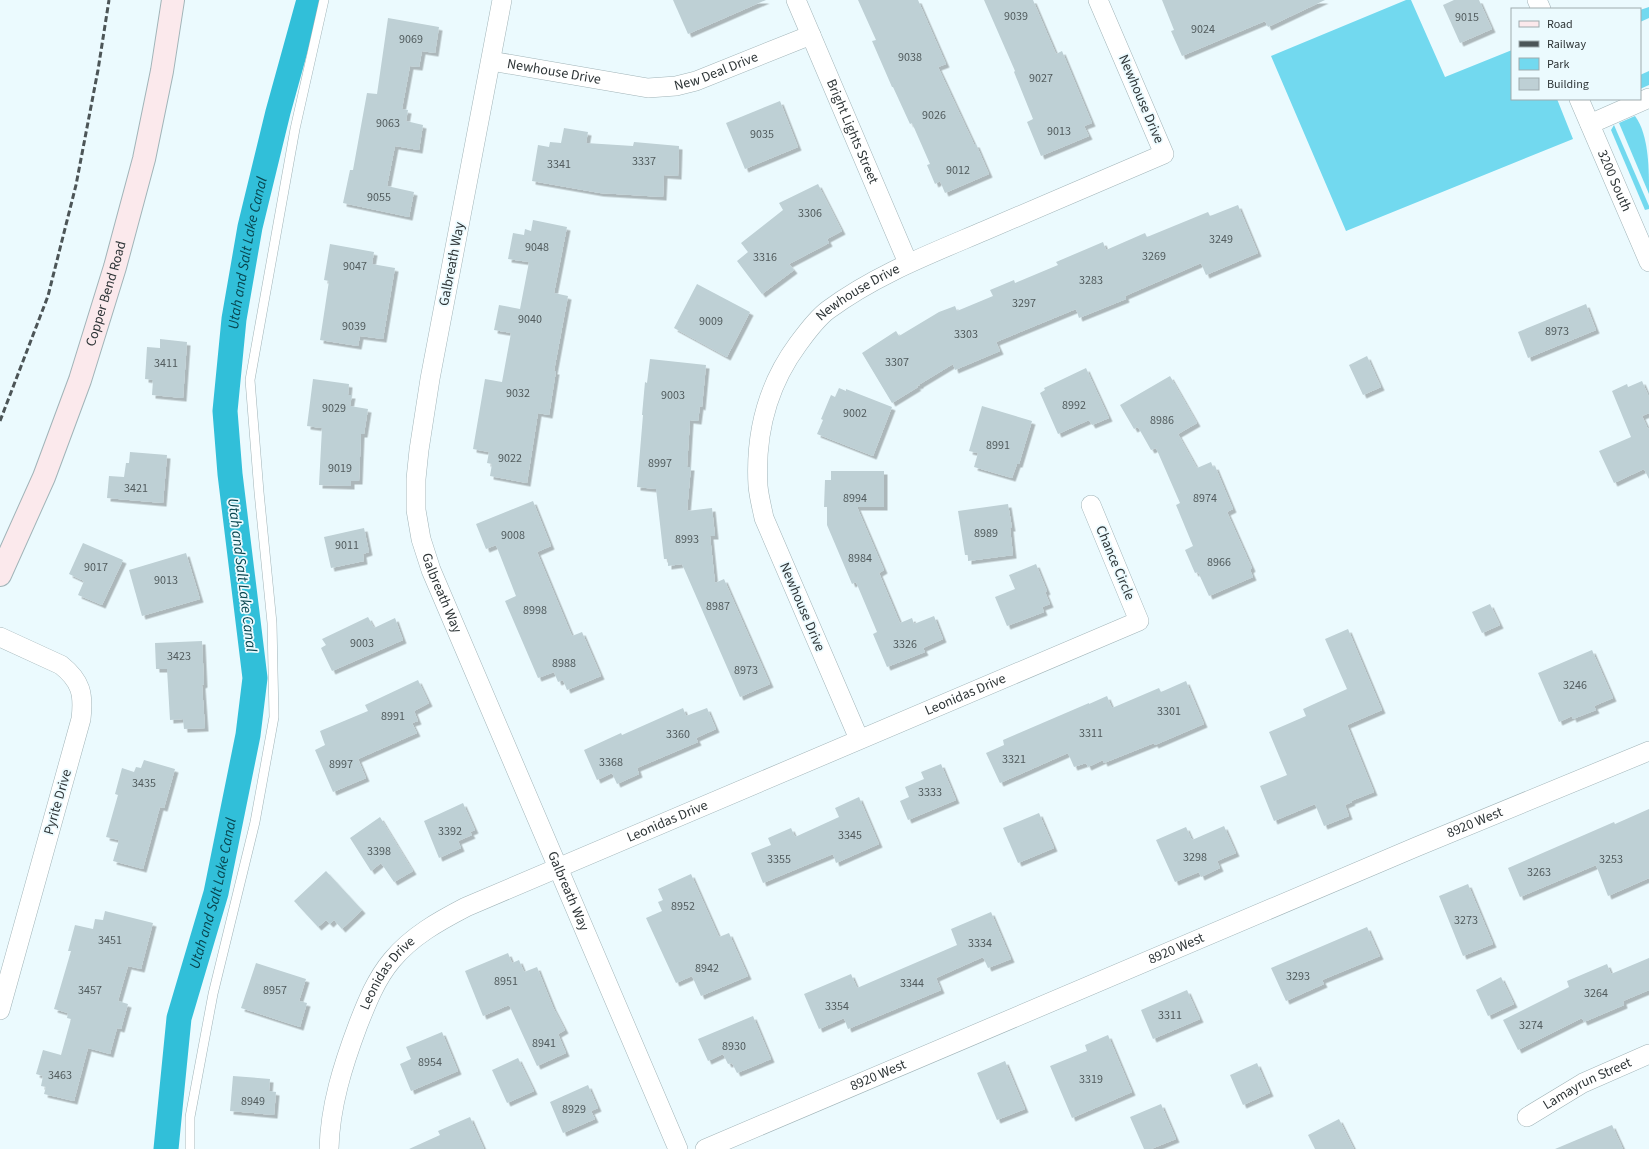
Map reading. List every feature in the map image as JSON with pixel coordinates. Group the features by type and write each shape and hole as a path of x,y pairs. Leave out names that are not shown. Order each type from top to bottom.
{"street":[{"name":"Copper Bend Road","path":"0,575 44,477 80,380 115,267 144,159 162,71 173,0"},
{"name":"Galbreath Way","path":"502,0 429,387 419,450 416,479 416,510 421,539 431,570 678,1149"},
{"name":"Bright Lights Street","path":"796,0 908,263"},
{"name":"Newhouse Drive","path":"859,739 764,518 758,487 758,460 760,432 766,404 775,381 793,351 811,327 827,311 854,292 908,263 1164,154 1098,0"},
{"name":"New Deal Drive","path":"616,83 648,88 676,86 715,75 811,35"},
{"name":"Newhouse Drive","path":"491,61 616,83"},
{"path":"1590,124 1649,98"},
{"name":"3200 South","path":"1579,100 1649,262"},
{"name":"Chance Circle","path":"1091,505 1140,621"},
{"name":"Leonidas Drive","path":"329,1149 329,1130 333,1108 349,1047 372,990 392,960 417,936 441,920 466,907 1140,621"},
{"name":"Pyrite Drive","path":"0,638 61,665 69,671 80,688 82,708 81,719 0,1010"},
{"name":"8920 West","path":"705,1149 1409,850 1649,751"},
{"name":"Lamayrun Street","path":"1527,1117 1583,1083 1648,1056"}],"lane":[{"path":"190,1149 190,1117 213,994 255,822 274,717 272,623 250,380 296,129 324,0"}],"green space":[{"path":"1406,0 1411,0 1445,77 1511,50 1511,100 1557,100 1573,139 1346,231 1271,56"},
{"path":"1649,7 1649,18 1641,22 1641,10"},
{"path":"1649,71 1649,85 1641,89 1641,75"},
{"path":"1635,116 1640,124 1646,142 1649,194 1619,123"},
{"path":"1614,125 1649,209 1645,210 1611,130"}],"building":[{"path":"673,0 766,0 688,34"},
{"path":"858,0 918,0 946,64 938,67 989,174 945,193 940,181 935,184 927,165 930,164 912,123 910,124 892,87 872,41 876,40"},
{"path":"984,0 1033,0 1056,54 1062,51 1092,123 1084,126 1089,136 1041,156 1027,122 1033,119 1014,72 1015,71"},
{"path":"1162,0 1325,0 1268,27 1265,21 1182,56 1171,31 1174,30"},
{"path":"1454,0 1479,0 1492,29 1460,43 1443,5"},
{"path":"388,18 439,27 435,53 422,51 419,67 410,66 402,109 408,110 406,121 423,125 419,150 395,146 387,186 414,192 409,217 343,203 350,170 353,170 367,93 377,94"},
{"path":"780,101 798,147 745,169 726,123"},
{"path":"564,128 588,132 586,143 633,146 634,142 679,146 678,176 664,175 663,197 600,193 532,181 538,145 549,147 550,142 561,143"},
{"path":"818,184 842,231 827,239 829,243 789,264 794,270 762,294 737,261 748,252 741,243 783,210 779,203"},
{"path":"1238,205 1258,253 1206,275 1201,263 1125,296 1126,299 1079,318 1076,309 996,342 1000,351 955,370 953,364 916,386 918,387 892,403 862,353 896,331 899,336 939,312 955,306 957,311 993,296 990,290 1014,280 1015,283 1058,265 1056,262 1103,242 1106,250 1145,233 1147,237 1208,212 1210,216"},
{"path":"533,220 567,227 554,293 568,296 554,371 556,371 549,415 538,413 527,483 490,476 492,464 487,463 489,452 473,449 485,379 502,382 511,333 494,330 499,305 520,309 529,262 508,259 513,233 524,235 525,229 531,231"},
{"path":"330,244 374,252 372,264 395,268 383,339 360,336 358,346 320,340 329,281 324,280"},
{"path":"697,284 750,312 727,357 674,328"},
{"path":"1586,304 1596,330 1528,358 1518,332"},
{"path":"160,339 187,342 183,398 152,395 153,380 145,379 147,347 160,348"},
{"path":"1367,356 1381,387 1363,395 1349,365"},
{"path":"650,359 706,365 702,407 700,406 698,421 690,420 687,467 691,467 687,511 712,508 715,536 710,536 715,583 724,579 770,684 740,697 682,564 668,566 668,559 664,559 656,489 637,487 645,382 647,383"},
{"path":"1086,368 1109,418 1092,425 1089,420 1058,434 1040,393 1045,390 1044,388"},
{"path":"1170,376 1197,423 1178,434 1197,468 1211,462 1213,467 1215,466 1233,509 1227,512 1252,568 1250,570 1253,577 1209,596 1198,572 1195,573 1185,550 1193,546 1176,505 1180,503 1156,448 1151,450 1138,427 1134,429 1120,405"},
{"path":"313,379 349,384 348,395 352,395 350,406 368,409 364,434 361,434 359,481 351,481 351,486 319,485 322,428 307,426"},
{"path":"1642,381 1649,397 1649,413 1642,416 1648,429 1649,428 1649,479 1644,469 1614,483 1599,451 1631,437 1612,391 1627,384 1628,387"},
{"path":"839,388 846,391 846,389 892,407 873,456 817,434 823,420 821,419 831,395 835,397"},
{"path":"982,406 1032,421 1019,464 1017,464 1012,478 974,467 978,453 969,451"},
{"path":"130,452 167,455 163,503 107,498 109,476 124,477 126,463 129,463"},
{"path":"831,471 884,471 884,507 857,507 884,570 879,573 900,623 912,618 914,624 934,616 943,639 923,648 925,652 887,667 873,634 877,632 856,582 852,584 827,525 827,507 824,507 825,480 831,480"},
{"path":"533,501 551,546 537,552 572,636 582,632 601,676 567,690 563,680 558,682 554,672 538,678 505,601 516,596 496,545 486,549 476,524"},
{"path":"1008,504 1012,528 1010,528 1013,555 968,561 968,555 965,555 958,511"},
{"path":"364,528 369,552 363,554 364,561 331,568 324,537"},
{"path":"83,543 123,560 102,605 78,595 84,581 69,574"},
{"path":"186,553 200,599 142,616 129,570"},
{"path":"1036,564 1047,591 1045,592 1050,604 1042,607 1044,612 1007,626 995,597 1015,589 1009,575"},
{"path":"1490,604 1500,625 1482,633 1472,612"},
{"path":"368,617 374,628 395,618 403,640 332,671 321,648 326,645 322,639"},
{"path":"1348,629 1382,710 1347,725 1374,792 1345,805 1349,816 1324,826 1315,804 1274,821 1260,786 1287,775 1269,732 1306,716 1303,709 1347,689 1325,639"},
{"path":"202,641 204,684 202,685 205,728 184,729 183,719 170,720 167,669 156,669 155,643"},
{"path":"1592,650 1613,698 1594,706 1596,710 1573,719 1572,716 1559,722 1538,673"},
{"path":"418,680 429,703 414,711 418,721 412,723 417,733 358,759 366,778 333,792 315,750 325,745 320,731 368,711 365,705"},
{"path":"1186,681 1204,724 1155,745 1154,743 1104,763 1103,760 1088,767 1086,763 1074,767 1068,753 1000,783 986,753 1004,745 1003,740 1107,696 1112,708 1159,688 1161,692"},
{"path":"683,708 686,716 707,708 716,729 696,738 698,742 637,768 639,774 617,784 612,773 597,780 584,750"},
{"path":"144,760 175,769 164,808 160,807 143,869 113,861 119,840 106,837 118,795 115,794 122,768 134,772 136,767 141,768"},
{"path":"941,764 956,800 908,820 900,801 909,797 905,787 924,779 921,772"},
{"path":"859,797 879,844 836,863 833,854 763,883 751,853 771,845 768,838 791,828 795,837 839,817 835,808"},
{"path":"463,803 475,830 470,832 472,835 458,841 461,848 439,858 424,821"},
{"path":"1649,809 1649,878 1608,896 1596,865 1520,897 1508,868 1614,822 1615,824"},
{"path":"1039,813 1054,848 1018,863 1003,828"},
{"path":"380,817 413,871 394,882 381,863 371,871 350,838"},
{"path":"1224,826 1236,853 1217,861 1220,868 1201,877 1199,872 1175,882 1156,840 1186,827 1192,840"},
{"path":"326,871 362,910 342,929 334,920 330,924 326,920 318,927 294,901"},
{"path":"691,874 719,937 729,933 748,976 701,996 692,976 676,983 646,918 662,911 658,902 663,900 658,889"},
{"path":"1468,884 1493,944 1463,956 1439,896"},
{"path":"105,911 153,923 141,969 128,966 118,1001 128,1004 121,1029 117,1028 110,1054 88,1048 74,1101 44,1094 46,1087 41,1086 43,1076 36,1074 43,1050 61,1055 71,1019 67,1018 68,1013 54,1009 71,951 68,951 75,925 93,929 95,919 103,920"},
{"path":"991,912 1011,959 988,968 983,957 936,978 941,990 848,1029 844,1018 819,1029 804,994 851,974 857,988 957,945 951,929"},
{"path":"1367,927 1380,956 1322,980 1324,984 1286,1001 1271,968"},
{"path":"508,953 512,963 519,960 524,972 537,967 553,1007 565,1030 558,1034 566,1053 537,1066 509,1005 483,1016 465,971"},
{"path":"1649,958 1649,990 1623,1001 1624,1005 1584,1022 1582,1018 1518,1050 1503,1020 1569,987 1567,981 1607,964 1611,974"},
{"path":"256,963 306,979 299,1001 307,1003 300,1027 241,1008"},
{"path":"1501,977 1514,1004 1488,1016 1476,990"},
{"path":"1187,990 1200,1019 1153,1039 1141,1010"},
{"path":"753,1016 771,1059 737,1073 732,1063 728,1064 723,1054 708,1061 698,1039"},
{"path":"442,1032 458,1071 411,1091 400,1064 411,1059 406,1047"},
{"path":"1108,1035 1132,1092 1072,1118 1050,1066 1087,1051 1085,1045"},
{"path":"518,1058 534,1091 507,1103 492,1070"},
{"path":"1005,1061 1025,1109 997,1120 977,1073"},
{"path":"1257,1063 1270,1093 1243,1105 1230,1075"},
{"path":"233,1076 270,1079 269,1091 276,1092 274,1115 230,1111"},
{"path":"588,1085 598,1108 591,1111 595,1119 563,1133 550,1102"},
{"path":"1161,1104 1176,1139 1151,1149 1144,1149 1130,1117"},
{"path":"470,1117 484,1149 409,1149 440,1135 438,1131"},
{"path":"1339,1119 1354,1149 1315,1149 1308,1135"},
{"path":"1612,1125 1623,1149 1555,1149"}],"waterway":[{"name":"Utah and Salt Lake Canal","path":"166,1149 179,1018 216,893 248,735 255,678 230,474 225,411 234,319 250,227 278,112 309,0"}],"railway":[{"path":"0,421 48,296 76,185 98,70 109,0"}]}
